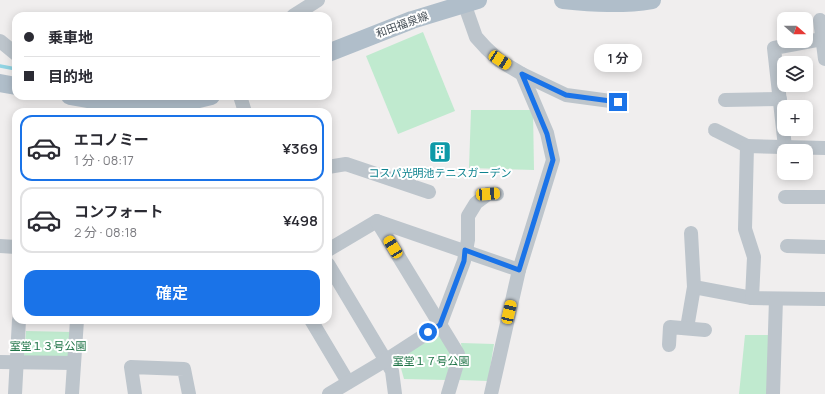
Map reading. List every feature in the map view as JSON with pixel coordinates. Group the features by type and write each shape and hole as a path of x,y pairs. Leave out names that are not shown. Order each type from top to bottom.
{"main road":[{"path":"563,0 600,4 636,3 652,0"},
{"name":"和田福泉線","path":"332,51 412,20 471,1"},
{"path":"0,84 12,86"},
{"path":"98,100 166,108 197,100"}],"street":[{"path":"299,12 318,0"},
{"path":"471,1 476,37 495,56 522,74 566,95 618,102"},
{"path":"820,20 825,59"},
{"path":"785,144 774,48 822,39"},
{"path":"0,41 12,51"},
{"path":"491,394 519,270 553,160 547,134 522,74"},
{"path":"725,100 780,99"},
{"path":"716,130 747,146 777,147"},
{"path":"747,146 745,229 754,257 752,298"},
{"path":"813,148 825,148"},
{"path":"332,166 346,164 429,192"},
{"path":"329,394 386,360 440,325 464,261 468,240 468,216 471,209 488,194 497,194"},
{"path":"785,196 825,197"},
{"path":"332,248 377,221 465,250 519,270"},
{"path":"377,221 458,354 457,364 448,394"},
{"path":"687,328 694,287 686,248 691,233"},
{"path":"0,246 12,246"},
{"path":"787,246 825,247"},
{"path":"332,271 392,371 395,394"},
{"path":"694,287 752,298 825,299"},
{"path":"773,394 776,299"},
{"path":"15,394 20,324"},
{"path":"72,394 77,324"},
{"path":"313,324 348,382"},
{"path":"669,345 670,327 704,330"},
{"path":"0,362 74,363"},
{"path":"135,394 131,367 184,369 189,394"}],"green space":[{"path":"423,32 455,111 398,134 366,56"},
{"path":"471,110 533,110 534,170 469,168"},
{"name":"室堂１３号公園","path":"26,331 73,332 71,356 27,359 24,355"},
{"name":"室堂１７号公園","path":"436,335 440,336 451,356 446,380 404,379 399,361 401,355"},
{"path":"745,335 769,335 769,394 739,394"},
{"path":"461,343 494,344 488,381 459,380 464,363"}],"waterway":[{"path":"0,66 12,68"}],"place":[{"name":"コスパ光明池テニスガーデン","path":"440,152"}],"route":[{"path":"428,332 440,325 464,261 465,250 519,270 553,160 547,134 522,74 566,95 618,102"}]}
